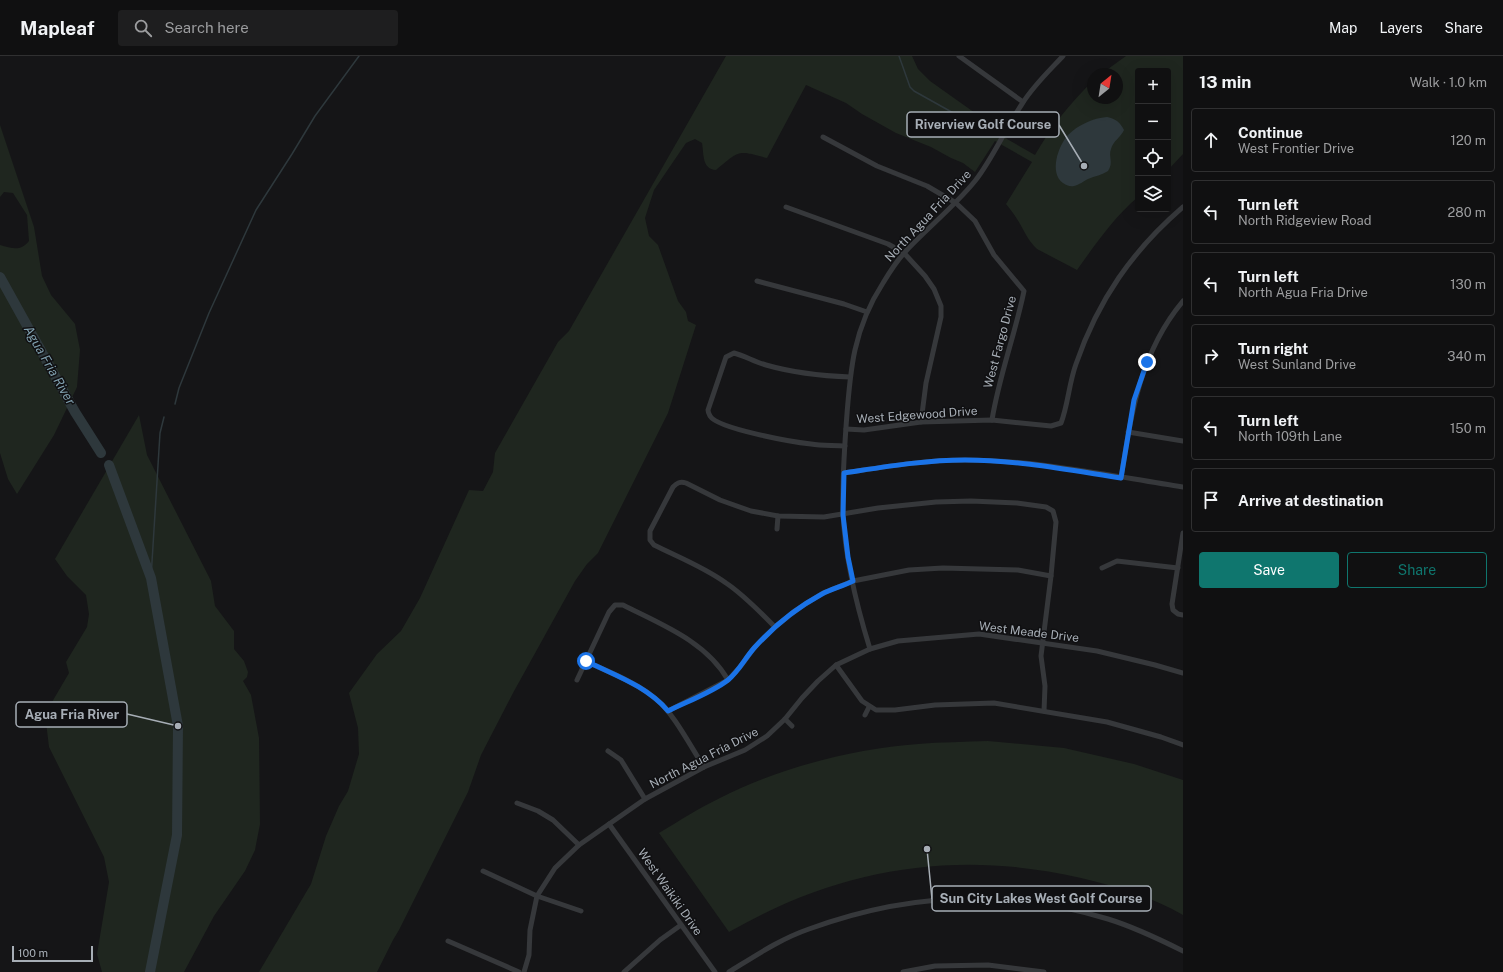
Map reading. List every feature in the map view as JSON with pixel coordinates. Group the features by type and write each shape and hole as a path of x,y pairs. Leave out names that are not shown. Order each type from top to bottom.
{"street":[{"path":"959,56 1023,102"},
{"name":"North Agua Fria Drive","path":"524,972 529,955 530,930 537,896 555,868 579,845 645,799 704,767 745,750 767,736 785,719 818,681 836,665 870,649 860,618 848,557 843,515 846,429 850,377 856,341 867,312 881,285 904,253 956,203 975,180 987,164 1023,102 1048,72 1064,56"},
{"name":"West Fargo Drive","path":"823,137 877,166 928,186 956,203 974,221 994,255 1024,291 1019,318 996,392 992,420"},
{"path":"786,207 888,244 904,253 925,276 931,285 941,306 941,317 926,383 921,422"},
{"name":"West Edgewood Drive","path":"846,429 864,430 921,422 992,420 1051,426 1060,423 1063,416 1071,377 1080,352 1106,296 1130,261 1163,224 1183,207"},
{"path":"757,282 844,304 867,312"},
{"path":"1121,478 1134,400 1147,362 1161,333 1183,301"},
{"path":"845,446 811,444 777,439 733,428 715,420 710,416 708,410 723,363 726,357 730,354 738,354 764,365 789,371 824,376 850,377"},
{"path":"1128,432 1183,441"},
{"path":"844,473 922,462 966,460 1042,466 1183,487"},
{"path":"774,627 746,598 726,582 654,545 650,540 650,531 673,487 677,483 686,483 720,500 751,511 778,516 824,517 878,508 936,502 971,501 1017,503 1046,507 1053,511 1056,522 1052,576 1041,656 1045,686 1044,711"},
{"path":"777,529 778,516"},
{"path":"1183,533 1172,604 1173,610 1178,614 1183,615"},
{"path":"1102,568 1117,561 1178,568"},
{"path":"668,711 728,680 754,648 774,627 796,610 823,594 853,581 909,570 943,568 1018,570 1052,576"},
{"path":"577,680 610,612 615,606 623,605 689,640 714,662 728,680"},
{"name":"West Meade Drive","path":"870,649 898,641 979,634 1097,651 1155,664 1183,673"},
{"path":"586,661 644,690 657,699 668,711 704,767"},
{"path":"836,665 862,701 869,707 876,710 895,710 935,705 994,703 1107,722 1161,737 1183,745"},
{"path":"865,715 869,707"},
{"path":"785,719 792,726"},
{"path":"608,750 621,760 645,799"},
{"path":"517,803 538,811 553,820 579,845"},
{"name":"West Waikiki Drive","path":"609,824 715,972"},
{"path":"483,871 537,896 581,911"},
{"path":"729,972 769,947 808,929 853,914 879,908 931,900 995,898 1034,902 1067,908 1109,919 1152,935 1183,951"},
{"path":"624,972 635,960 681,925"},
{"path":"448,941 519,972"},
{"path":"903,972 935,966 988,965 1044,972"}],"shaded area":[{"path":"726,56 912,56 918,69 930,81 999,130 1007,139 1035,155 1061,116 1087,87 1087,104 1123,104 1123,68 1109,68 1126,56 1183,56 1183,154 1171,167 1171,68 1135,68 1135,200 1113,222 1077,270 1037,249 1006,204 1032,162 995,141 975,172 963,163 931,147 896,133 862,114 846,103 806,85 767,158 744,153 739,154 735,155 716,170 708,167 704,161 702,143 695,139 686,143 654,190 645,218 649,236 658,245 678,301 686,312 688,321 696,325 668,413 598,553 587,564 575,581 513,693 481,755 468,792 377,972 259,972 311,884 326,836 339,806 348,791 359,754 358,728 349,693 377,654 401,631 420,598 469,490 483,491 493,472 495,453 558,342 569,331"},
{"path":"1107,117 1117,121 1124,130 1112,146 1110,152 1111,165 1108,171 1074,186 1063,183 1056,173 1056,159 1064,140 1072,131 1081,125 1091,120"},
{"path":"0,125 34,227 42,276 51,295 75,324 80,350 77,387 54,435 17,494 8,479 0,453 0,245 19,248 29,241 27,215 13,193 4,192 0,197"},
{"path":"139,415 147,455 211,581 215,606 234,631 234,649 244,661 248,672 247,677 243,681 251,695 259,738 260,824 255,850 245,871 214,916 184,972 102,972 97,954 109,882 104,857 49,747 45,714 69,673 66,662 87,627 89,614 86,595 67,576 55,559"},
{"path":"988,741 1064,748 1134,764 1183,780 1183,915 1134,893 1081,878 1035,869 989,865 944,865 900,870 856,879 813,892 771,910 729,932 659,833 704,806 743,787 791,769 816,762 868,750 918,744"}],"waterway":[{"path":"175,404 179,388 209,313 256,210 315,116 359,56"},
{"path":"899,56 910,87 914,91 982,129"},
{"name":"Agua Fria River","path":"0,277 75,412 101,453"},
{"path":"151,578 160,433 164,417"},
{"name":"Agua Fria River","path":"109,465 151,578 178,726 177,835 150,972"}],"place":[{"name":"Riverview Golf Course","path":"1084,166"},
{"name":"Agua Fria River","path":"178,726"},
{"name":"Sun City Lakes West Golf Course","path":"927,849"}],"route":[{"path":"586,661 644,690 663,704 668,711 728,680 754,648 774,627 796,610 823,594 853,581 848,557 843,515 844,473 922,462 966,460 1042,466 1121,478 1134,400 1147,362"}]}
